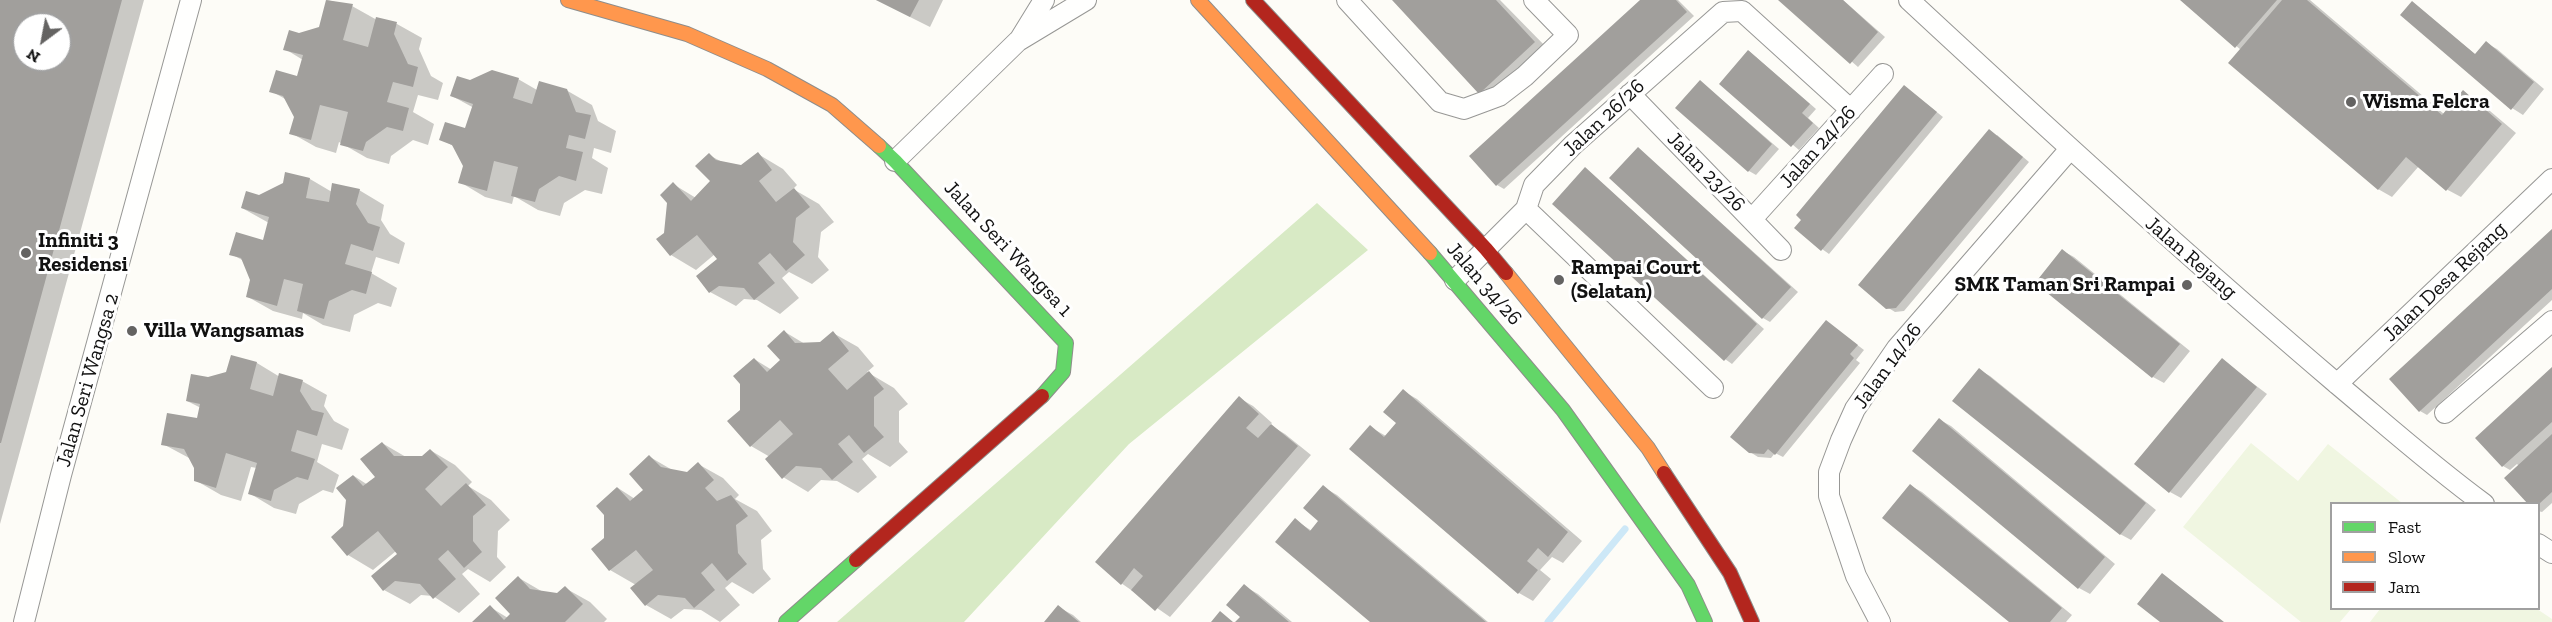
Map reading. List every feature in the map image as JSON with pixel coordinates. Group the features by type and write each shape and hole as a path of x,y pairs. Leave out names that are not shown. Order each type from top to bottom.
{"main road":[{"name":"Jalan Seri Wangsa 1","path":"568,0 687,34 767,69 832,105 896,161 1066,343 1063,372 1040,399 786,622"},
{"name":"Jalan 34/26","path":"1198,0 1455,280 1563,410 1688,585 1705,622"},
{"name":"Jalan 34/26","path":"1253,0 1486,249 1648,448 1730,573 1752,622"}],"street":[{"name":"Jalan Seri Wangsa 2","path":"24,622 61,475 191,0"},
{"path":"896,161 1018,41 1044,0"},
{"path":"1018,41 1086,0"},
{"path":"1347,0 1440,102 1464,109 1499,96 1525,76 1568,35 1534,0"},
{"name":"Jalan Rejang","path":"1909,0 2196,263 2396,436 2481,502"},
{"name":"Jalan 26/26","path":"1455,280 1526,209 1534,185 1573,146 1723,12 1742,11 1851,110"},
{"name":"Jalan 24/26","path":"1752,219 1883,74"},
{"name":"Jalan 23/26","path":"1630,94 1781,250"},
{"name":"Jalan 14/26","path":"1880,622 1856,576 1829,496 1829,472 1841,440 1855,410 1897,348 2070,149"},
{"name":"Jalan Desa Rejang","path":"2337,384 2552,179"},
{"path":"1526,209 1713,388"},
{"path":"2445,413 2552,321"}],"green space":[{"path":"1317,203 1368,250 1129,444 964,622 837,622"},
{"path":"2251,443 2298,481 2328,444 2401,502 2330,502 2330,610 2350,610 2340,622 2301,622 2183,527"},
{"path":"2379,610 2538,610 2552,619 2552,622 2370,622"}],"building":[{"name":"Infiniti 3 Residensi","path":"0,0 122,0 1,443"},
{"path":"326,0 353,4 343,40 368,47 376,17 397,22 394,34 408,64 418,67 413,87 393,82 387,102 409,108 403,131 387,127 366,142 363,151 340,145 348,112 320,105 311,140 289,134 294,117 283,96 269,92 276,70 297,76 303,55 283,50 289,30 299,33 319,27"},
{"path":"876,0 919,0 910,17"},
{"path":"1392,0 1496,0 1535,42 1479,94"},
{"path":"1640,0 1676,0 1687,12 1496,186 1469,156"},
{"path":"1778,0 1843,0 1878,32 1850,64"},
{"path":"2180,0 2277,0 2235,48"},
{"name":"Wisma Felcra","path":"2282,0 2307,0 2442,115 2463,90 2502,124 2446,191 2406,157 2378,190 2228,63"},
{"path":"2412,1 2475,54 2486,41 2534,82 2511,110 2400,15"},
{"path":"1748,50 1810,104 1802,113 1813,123 1791,147 1719,84"},
{"path":"492,70 519,78 513,98 532,104 539,81 567,89 576,112 591,115 585,139 569,135 566,148 583,152 576,181 559,176 539,189 535,202 511,196 518,167 494,161 487,191 458,183 463,166 452,145 439,140 445,122 465,128 473,104 450,96 457,76 470,80"},
{"path":"1700,80 1772,144 1748,172 1675,108"},
{"path":"1904,85 1937,112 1821,251 1794,228 1801,220 1796,215"},
{"path":"1989,129 2023,157 1896,308 1886,309 1858,285"},
{"path":"1638,147 1791,287 1762,319 1609,178"},
{"path":"758,152 772,170 759,181 776,202 794,188 810,207 796,218 793,242 805,255 786,271 770,253 758,263 775,283 754,300 744,288 719,286 709,293 696,276 717,259 697,235 670,256 656,239 664,233 667,203 660,195 673,182 691,201 710,181 695,166 709,153 716,160 741,165"},
{"path":"1585,167 1757,324 1724,361 1552,204"},
{"path":"285,172 310,178 306,198 329,202 332,183 360,189 356,204 368,223 380,227 373,251 351,244 345,264 372,272 366,294 352,290 329,301 324,319 297,311 303,284 284,279 277,306 246,297 250,280 241,258 229,255 236,232 263,240 269,217 241,208 246,191 259,195 283,183"},
{"path":"2552,229 2552,289 2419,412 2389,379"},
{"path":"2062,249 2180,344 2152,378 2035,283"},
{"path":"1826,320 1858,345 1850,354 1854,358 1775,455 1768,449 1764,454 1749,453 1730,437"},
{"path":"784,330 795,343 820,342 833,331 849,351 828,369 847,390 869,371 884,389 874,397 874,426 884,437 864,453 849,435 838,444 853,462 832,480 821,468 796,466 782,479 765,459 793,434 780,420 750,447 727,421 740,410 740,384 733,376 754,358 767,372 780,360 767,346"},
{"path":"231,355 257,362 250,389 273,396 279,373 303,380 300,391 312,410 324,413 317,436 297,430 291,451 315,459 308,480 297,477 274,490 271,501 248,494 257,463 226,453 216,488 194,481 194,468 184,449 161,445 167,413 197,418 200,404 186,401 191,374 208,377 226,372"},
{"path":"2222,358 2257,387 2169,493 2134,464"},
{"path":"2552,367 2552,422 2502,467 2475,438"},
{"path":"1979,368 2146,503 2120,535 1952,401"},
{"path":"1403,389 1568,532 1548,557 1538,548 1527,561 1538,570 1518,594 1349,449 1370,425 1384,437 1396,423 1383,412"},
{"path":"1239,396 1259,414 1246,428 1258,438 1271,424 1298,446 1155,611 1131,590 1143,576 1134,568 1121,585 1095,562"},
{"path":"1939,418 2105,557 2078,589 1912,451"},
{"path":"2552,434 2552,492 2540,503 2526,502 2504,478"},
{"path":"382,442 394,456 422,456 430,449 448,467 425,489 441,506 466,483 486,505 473,516 473,541 482,552 464,568 448,550 438,559 456,579 433,599 420,584 395,581 383,591 371,576 397,554 378,531 347,556 331,537 343,526 346,500 336,488 353,475 363,486 375,477 360,459"},
{"path":"649,455 661,467 687,472 698,462 714,480 705,488 717,501 731,495 748,516 736,525 738,553 747,564 727,581 712,563 701,573 715,590 694,608 685,598 658,595 645,606 630,588 653,570 636,550 609,571 591,549 604,538 604,515 596,506 617,487 630,501 643,490 629,474"},
{"path":"1910,484 2062,608 2050,622 2009,622 1882,518"},
{"path":"1323,485 1486,622 1370,622 1275,542 1295,518 1310,531 1318,521 1303,508"},
{"path":"2162,573 2224,622 2160,622 2137,604"},
{"path":"518,576 530,589 557,593 565,586 583,604 565,622 472,622 490,605 504,620 510,614 495,598"},
{"path":"1244,584 1289,622 1235,622 1240,617 1226,605"},
{"path":"1058,605 1079,622 1044,622"},
{"path":"1220,611 1233,622 1211,622"}],"waterway":[{"path":"1548,622 1625,529"}],"traffic: fast":[{"path":"879,146 1066,343 1063,372 1042,396"},
{"path":"1430,253 1563,410 1688,585 1705,622"},
{"path":"786,622 856,560"}],"traffic: slow":[{"path":"568,0 687,34 767,69 832,105 879,146"},
{"path":"1198,0 1430,253"},
{"path":"1506,273 1648,448 1664,473"}],"traffic: jam":[{"path":"1253,0 1506,273"},
{"path":"856,560 1042,396"},
{"path":"1664,473 1730,573 1752,622"}],"place":[{"name":"Wisma Felcra","path":"2351,102"},
{"name":"Infiniti 3 Residensi","path":"26,253"},
{"name":"Rampai Court (Selatan)","path":"1559,280"},
{"name":"SMK Taman Sri Rampai","path":"2187,285"},
{"name":"Villa Wangsamas","path":"132,331"}]}
